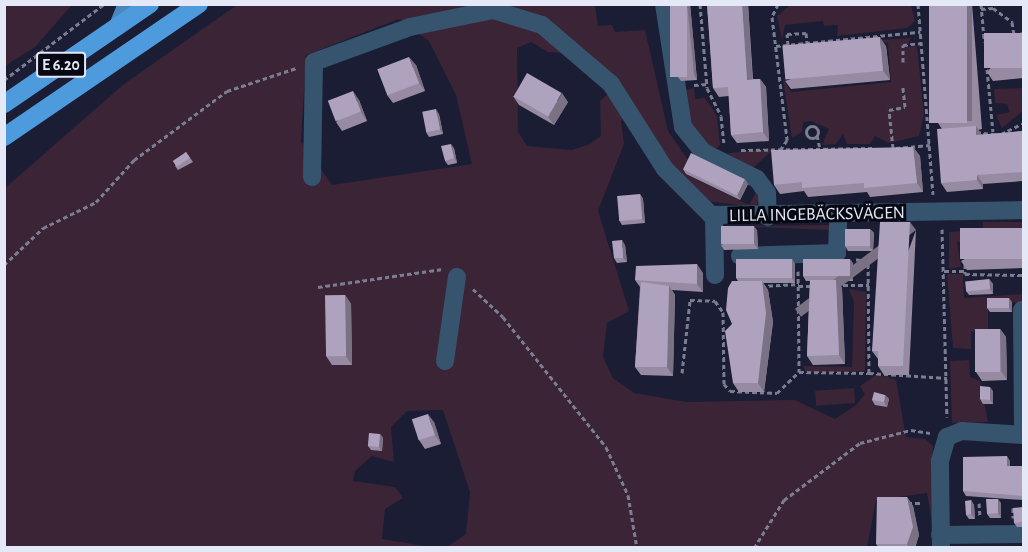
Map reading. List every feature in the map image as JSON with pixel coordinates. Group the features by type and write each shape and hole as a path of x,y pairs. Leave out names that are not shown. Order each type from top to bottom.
{"highway":[{"name":"E 6.20","path":"4,104 150,4"},
{"name":"E 6.20","path":"4,137 199,4"}],"main road":[{"path":"118,26 127,4"},
{"path":"176,20 191,4"}],"street":[{"path":"664,4 683,128 703,152 723,158 757,179 767,193 768,217"},
{"name":"LILLA INGEBÄCKSVÄGEN","path":"314,62 456,14 493,10 531,18 611,84 672,178 714,215 838,216 1023,210"},
{"path":"312,177 314,62"},
{"path":"714,215 715,275"},
{"path":"740,256 798,253 837,254 838,216"},
{"path":"445,361 457,277"},
{"path":"1022,310 1023,435 962,431 947,437 940,461 941,541 1023,534"}],"path":[{"path":"4,80 104,4"},
{"path":"700,4 707,88 722,116 723,158 785,146 820,149 878,149"},
{"path":"754,548 784,500 860,443 911,430 947,437 944,271 918,4"},
{"path":"757,179 785,146 775,46 776,5"},
{"path":"986,55 981,7 993,8 1012,22 1014,34"},
{"path":"775,46 920,32"},
{"path":"788,45 788,34 806,33 807,43"},
{"path":"1004,36 1023,33"},
{"path":"984,38 994,37"},
{"path":"903,62 903,45 921,43"},
{"path":"4,265 43,228 96,202 134,160 227,91 314,62"},
{"path":"987,66 993,132"},
{"path":"903,87 905,107 889,110 891,148 930,145"},
{"path":"1001,134 1023,123"},
{"path":"964,133 993,132 1011,138"},
{"path":"817,135 820,149"},
{"path":"929,135 941,135"},
{"path":"798,253 799,372"},
{"path":"837,254 868,261 869,373"},
{"path":"965,259 965,271"},
{"path":"318,287 434,267 457,277 503,317 606,447 628,495 637,548"},
{"path":"944,271 1023,275"},
{"path":"834,285 869,285"},
{"path":"755,286 822,286"},
{"path":"682,373 687,300 714,301 723,312 724,384 730,391 777,393 799,372 869,373 947,378"},
{"path":"723,312 729,305"},
{"path":"902,503 922,503 923,511"}],"shaded area":[{"path":"5,4 72,5 35,47 5,66"},
{"path":"237,5 595,5 598,26 612,25 615,32 645,30 668,131 690,163 685,174 749,205 756,192 760,196 756,207 705,201 677,179 633,105 621,121 624,144 598,211 629,311 607,323 603,357 613,378 634,393 687,402 795,400 835,419 856,405 865,394 860,386 877,374 896,380 906,437 925,439 933,446 932,523 927,493 876,500 867,547 447,547 466,534 470,492 443,410 407,411 391,427 394,462 372,456 355,471 353,481 395,487 403,498 385,509 382,539 431,547 5,547 4,189 124,84","holes":["399,19 429,41 456,95 472,164 332,185 301,141 306,55","531,42 548,52 576,54 616,87 600,101 601,136 590,144 572,150 527,146 518,132 517,48"]},
{"path":"790,5 911,5 915,21 907,28 837,36 838,25 824,26 823,21 785,25 782,40 777,16"},
{"path":"911,38 907,47 917,46 924,115 919,136 889,143 875,136 870,144 847,144 843,134 836,144 822,145 829,129 811,121 803,122 802,132 792,138 783,79 791,92 891,82 888,44 881,40"},
{"path":"694,88 695,99 705,98 717,116 720,145 715,150 693,133 684,91"},
{"path":"1023,88 1023,111 1002,128 996,115 1010,112 1007,104 995,103 994,89"},
{"path":"775,148 753,168 727,154 729,153"},
{"path":"983,222 1023,222 1023,230 983,233"},
{"path":"831,225 831,230 735,226"},
{"path":"962,231 962,242 957,242 961,267 949,269 949,232"},
{"path":"947,274 963,274 964,298 1023,294 1023,303 988,301 988,329 971,332 971,349 953,348"},
{"path":"849,289 866,292 865,371 806,373 803,366 852,367 854,302"},
{"path":"969,360 970,377 980,381 988,422 952,423 950,361"},
{"path":"854,388 855,403 816,406 815,391"}],"building":[{"path":"670,4 687,4 687,77 670,77"},
{"path":"707,4 742,4 747,80 760,79 763,132 731,135 728,87 713,88"},
{"path":"929,4 967,4 967,123 929,123"},
{"path":"984,33 1023,33 1023,68 984,68"},
{"path":"880,37 883,71 785,79 782,46"},
{"path":"409,57 419,83 387,95 377,69"},
{"path":"527,73 562,93 548,116 514,96"},
{"path":"353,91 361,112 336,121 328,101"},
{"path":"436,109 440,130 426,132 422,112"},
{"path":"976,126 976,135 1023,131 1023,172 977,175 977,180 941,183 937,129"},
{"path":"451,144 454,158 445,161 441,146"},
{"path":"913,147 917,183 864,188 864,183 802,188 802,182 774,185 771,150"},
{"path":"186,152 190,158 177,167 173,161"},
{"path":"691,153 745,179 737,195 683,169"},
{"path":"640,194 642,219 619,221 617,196"},
{"path":"880,222 910,222 903,366 878,366 878,351 872,351"},
{"path":"721,226 754,226 754,244 721,244"},
{"path":"960,228 1023,228 1023,259 960,259"},
{"path":"845,229 870,229 870,246 845,246"},
{"path":"622,240 623,258 614,258 612,241"},
{"path":"736,259 792,259 792,278 736,278"},
{"path":"803,259 850,259 850,276 803,276"},
{"path":"697,264 697,284 635,280 636,266"},
{"path":"989,279 990,289 966,291 965,282"},
{"path":"810,280 836,280 839,355 807,356"},
{"path":"732,281 762,281 766,313 758,383 733,383 725,331 732,324 726,310 728,288"},
{"path":"641,282 669,286 667,367 635,367"},
{"path":"325,295 345,295 346,356 326,356"},
{"path":"987,298 1009,298 1009,308 987,308"},
{"path":"975,329 1000,329 1000,372 975,372"},
{"path":"980,386 990,387 990,400 980,399"},
{"path":"874,392 885,395 884,402 872,400"},
{"path":"428,414 435,435 419,440 412,419"},
{"path":"369,433 380,434 379,447 368,446"},
{"path":"1007,456 1007,466 1023,466 1023,496 963,491 963,457"},
{"path":"877,497 907,497 913,527 907,544 876,544"},
{"path":"986,499 998,499 998,513 987,514"},
{"path":"971,500 971,514 966,515 965,501"},
{"path":"1023,507 1023,522 1014,523 1013,508"}]}
